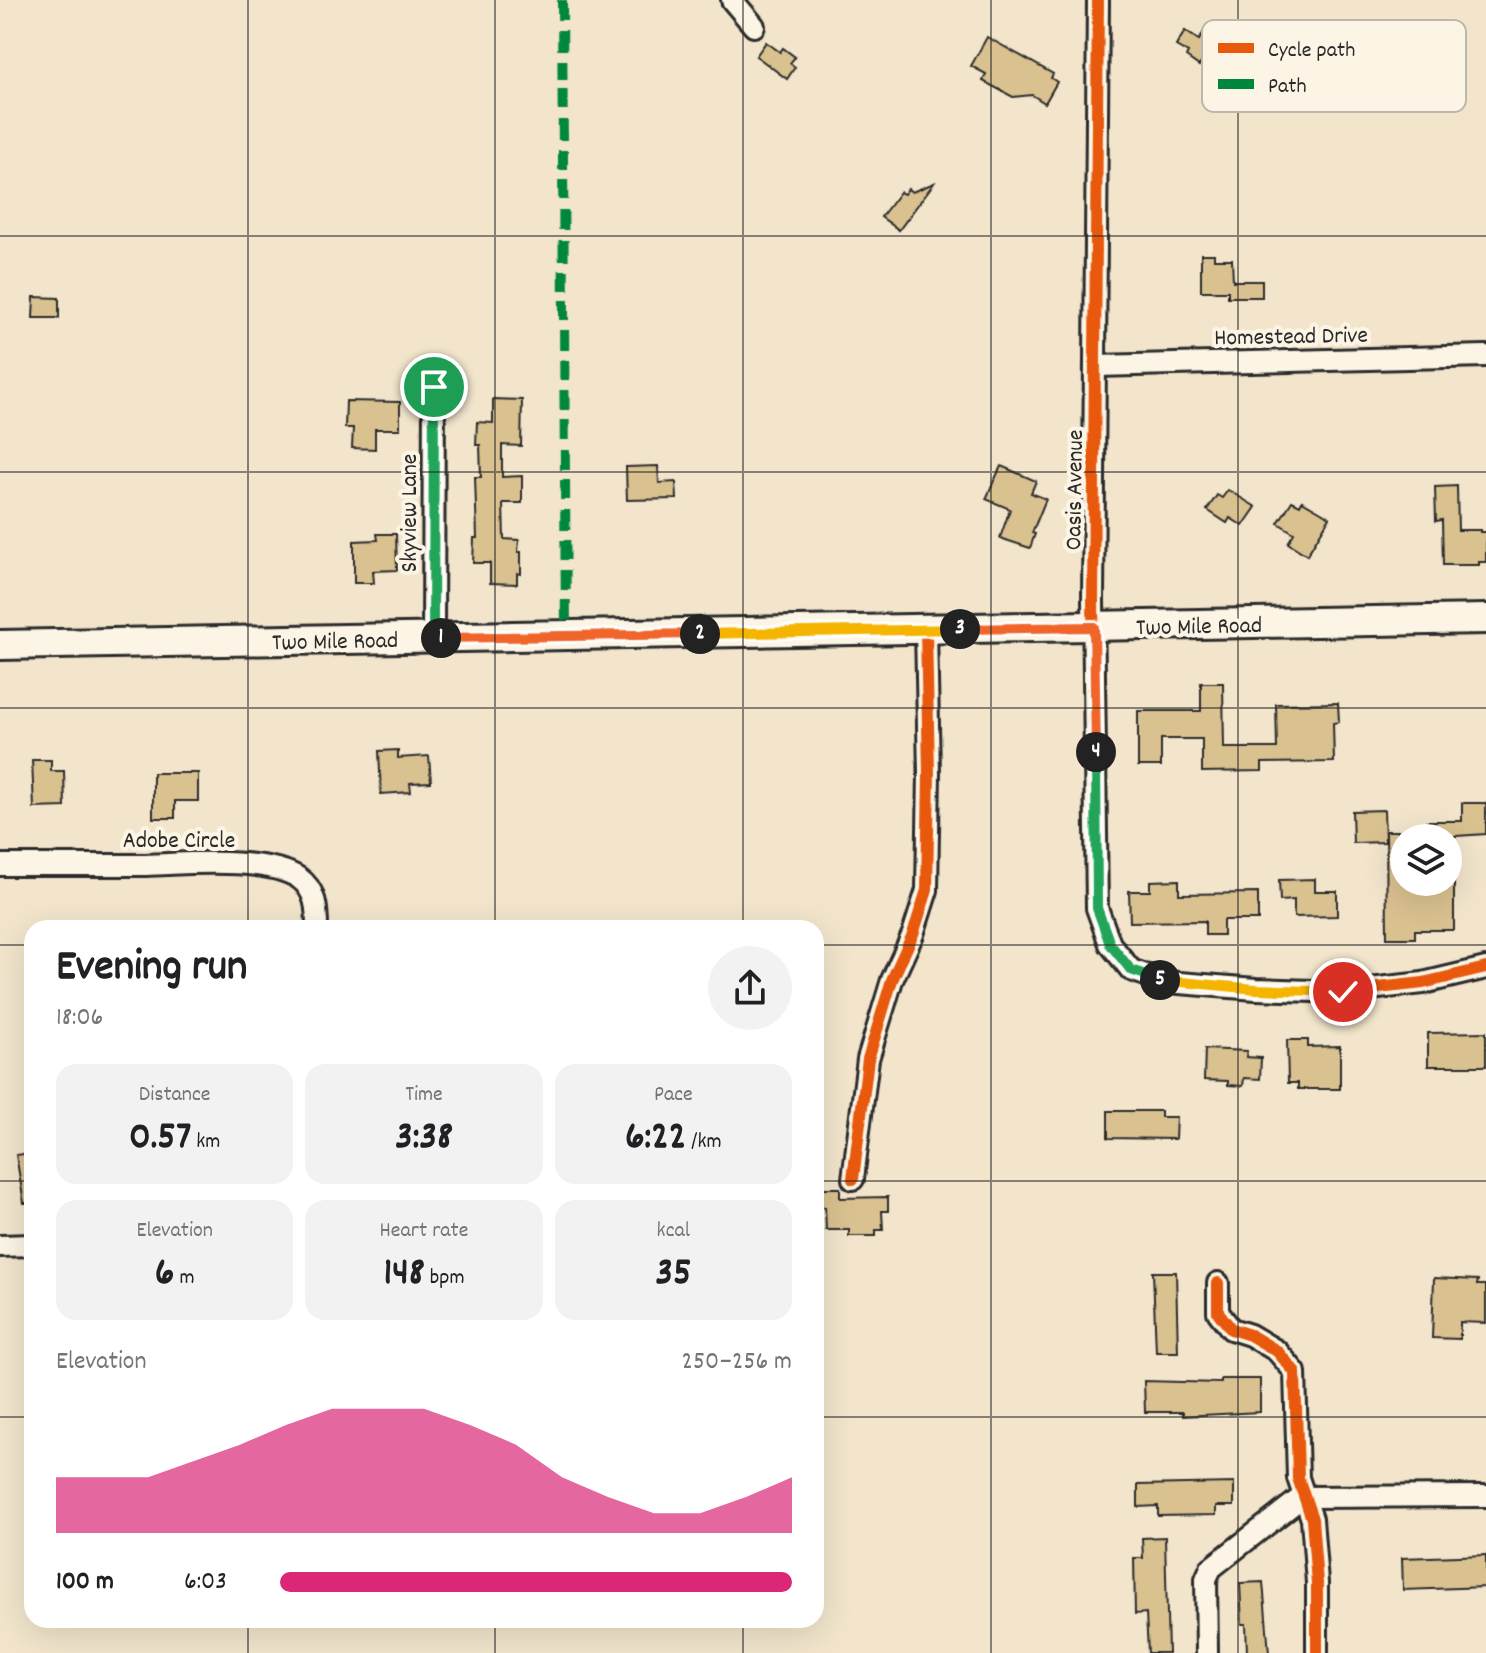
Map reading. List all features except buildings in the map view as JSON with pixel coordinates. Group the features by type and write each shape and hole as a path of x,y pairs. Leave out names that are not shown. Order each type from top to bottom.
{"main road":[{"name":"Two Mile Road","path":"0,645 1486,619"}],"street":[{"path":"732,0 754,26"},
{"name":"Oasis Avenue","path":"1098,0 1094,627 1097,908 1110,944 1131,970 1166,982 1256,989 1343,992 1423,983 1486,968"},
{"name":"Homestead Drive","path":"1097,366 1486,356"},
{"name":"Skyview Lane","path":"433,638 434,387"},
{"path":"853,1179 868,1059 892,980 913,934 927,890 929,773 926,630"},
{"name":"Adobe Circle","path":"0,865 243,865 279,869 300,879 310,889 316,904 317,920"},
{"path":"0,1246 24,1245"},
{"path":"1218,1283 1218,1312 1231,1329 1250,1335 1277,1351 1295,1372 1298,1478 1312,1519 1317,1583 1317,1653"},
{"path":"1207,1653 1206,1579 1211,1568 1302,1497 1486,1496"}],"marked path":[{"path":"562,0 566,636"}],"cycle path":[{"path":"1098,0 1093,600 1097,908 1110,944 1131,970 1166,982 1256,989 1343,992 1423,983 1486,968"},
{"path":"853,1179 868,1059 892,980 913,934 927,890 929,773 926,630"},
{"path":"1218,1283 1218,1312 1231,1329 1250,1335 1277,1351 1295,1372 1298,1478 1312,1519 1317,1583 1317,1653"}],"route":[{"path":"434,387 433,638 1094,627 1097,908 1110,944 1131,970 1166,982 1343,992"}]}
